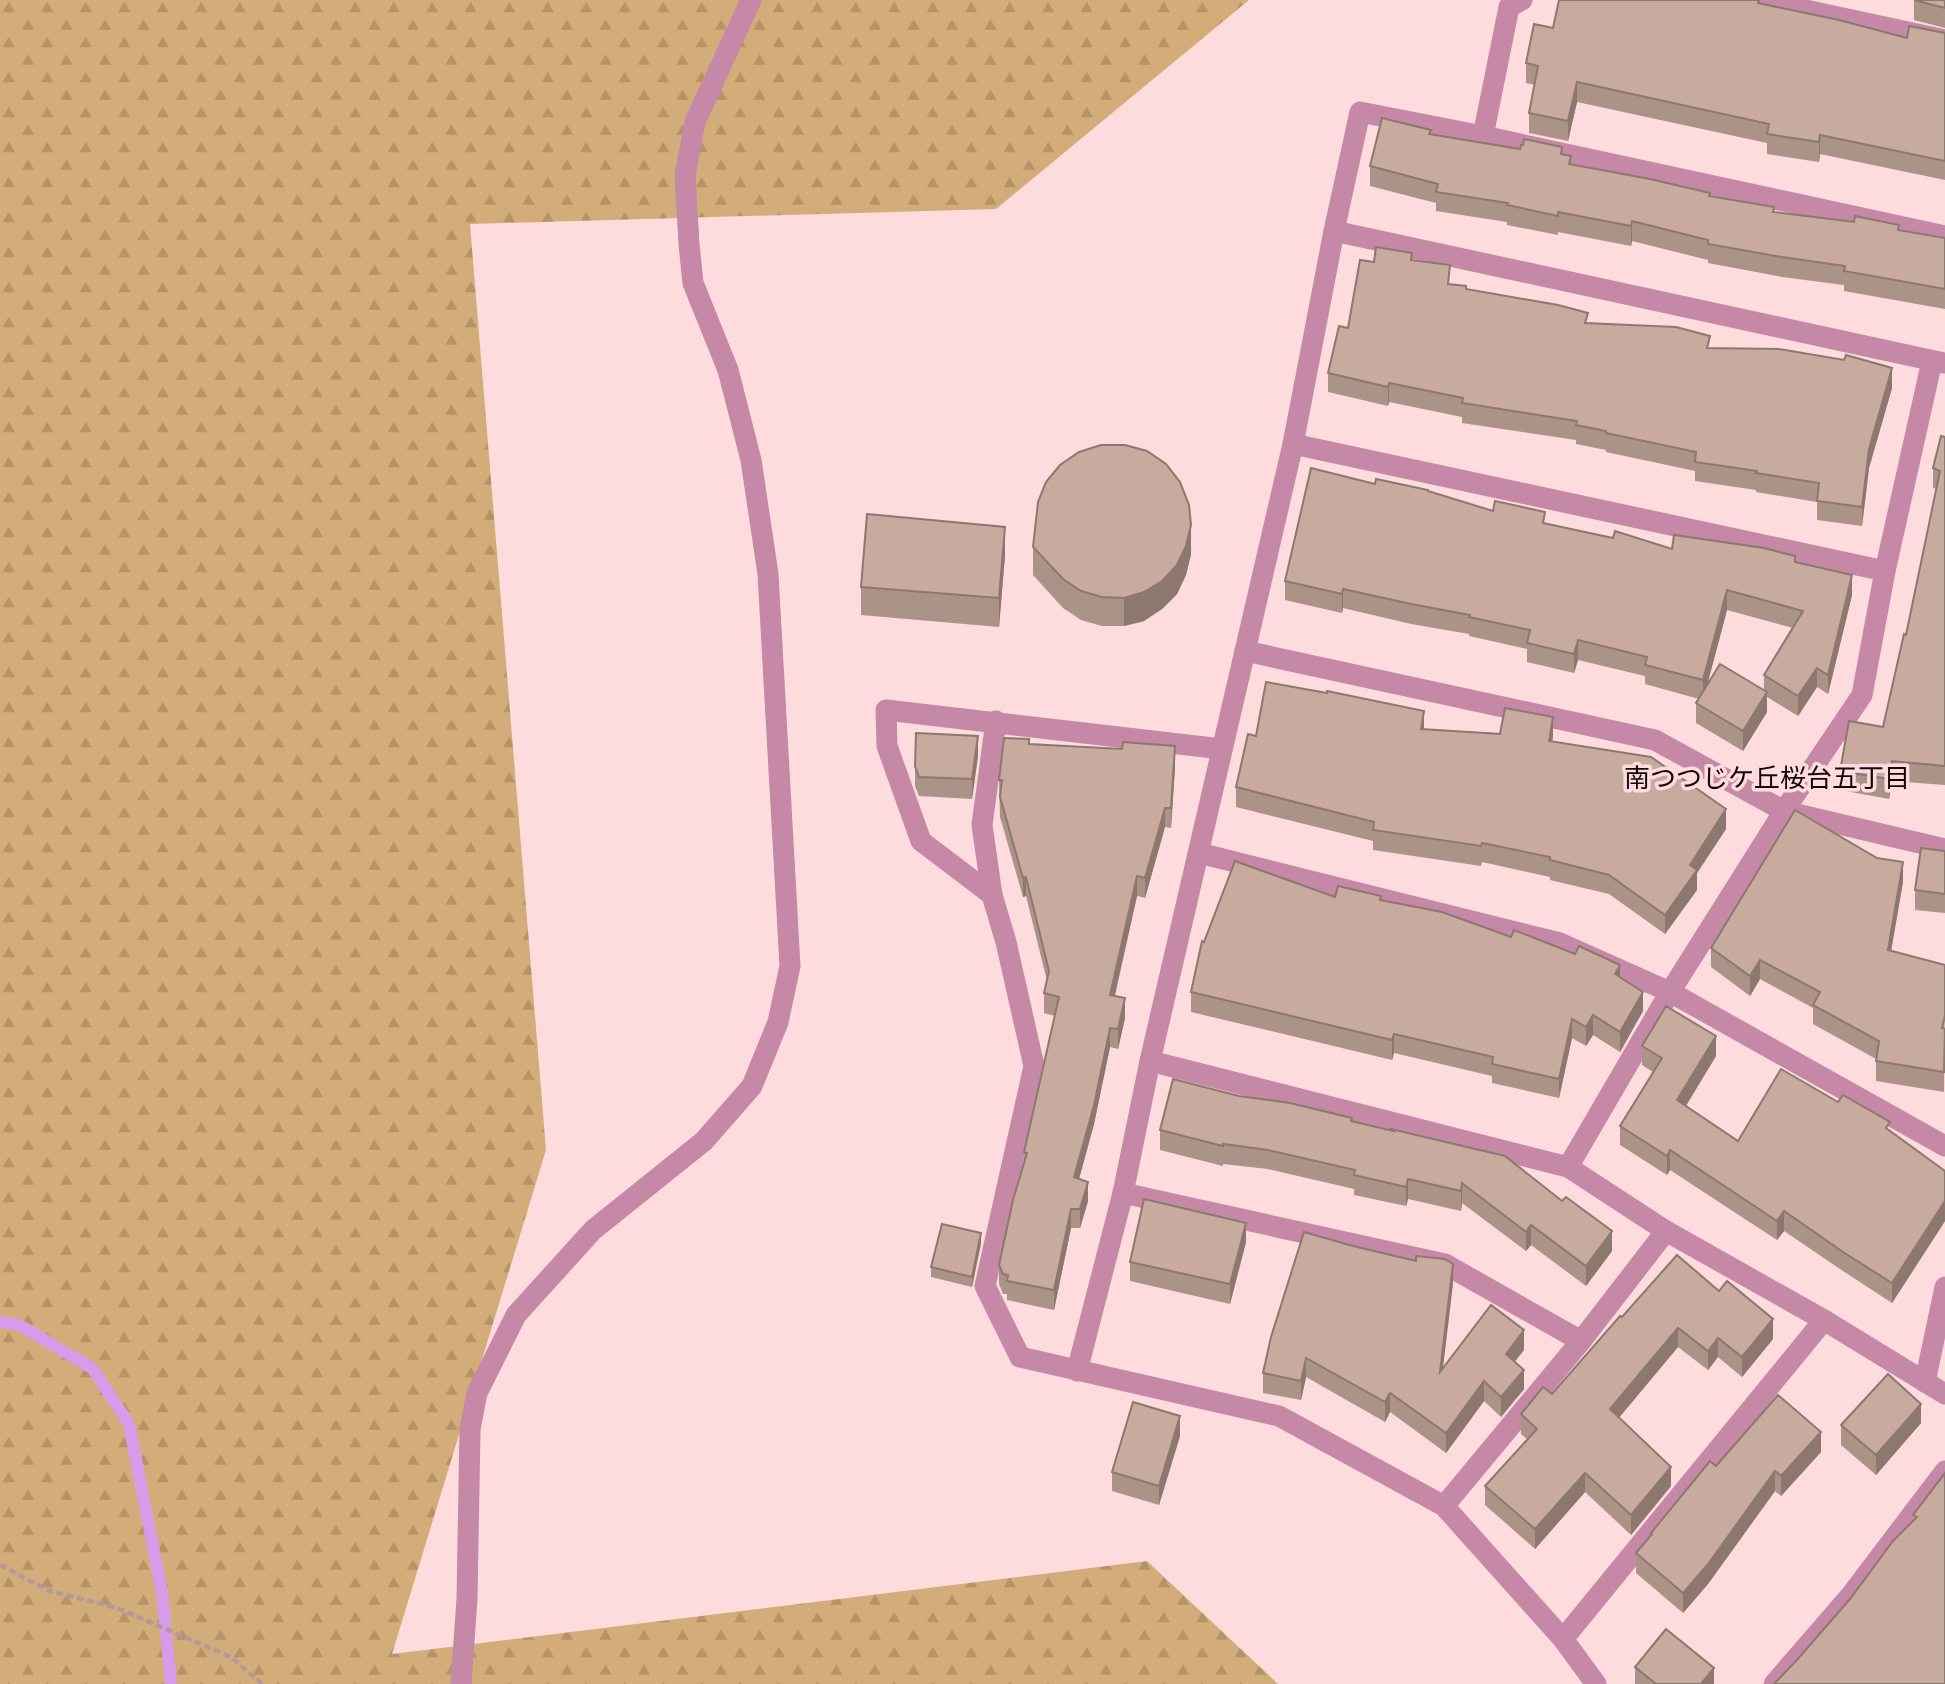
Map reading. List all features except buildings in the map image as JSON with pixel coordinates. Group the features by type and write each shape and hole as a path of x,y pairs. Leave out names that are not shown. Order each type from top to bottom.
{"street":[{"path":"461,1684 467,1599 470,1429 477,1393 516,1315 593,1230 704,1141 752,1086 778,1022 790,965 768,574 751,460 728,370 694,283 685,175 695,122 751,0"},
{"path":"1483,136 1509,7 1522,0"},
{"path":"1759,0 1945,40"},
{"path":"1077,1371 1123,1193 1150,1061 1293,443 1360,111 1945,236"},
{"path":"1334,231 1938,362 1885,571 1862,695 1784,811 1670,992 1568,1167"},
{"path":"1293,443 1885,571"},
{"path":"1245,651 1655,740 1784,811 1945,849"},
{"path":"992,895 921,841 887,746 886,710 1222,750"},
{"path":"996,722 982,825 992,895 1006,942 1034,1066 985,1286 1020,1357 1279,1416 1444,1506 1563,1639 1596,1684"},
{"path":"1199,853 1560,943 1670,992 1945,1146"},
{"path":"1150,1061 1568,1167 1666,1231 1824,1320 1945,1394"},
{"path":"1123,1193 1444,1264 1581,1341"},
{"path":"1444,1506 1581,1341 1666,1231"},
{"path":"1924,1382 1945,1287"},
{"path":"1563,1639 1824,1320"},
{"path":"1774,1684 1851,1595 1945,1471"}],"path":[{"path":"0,1565 50,1591 117,1608 231,1657 261,1684"}],"green space":[{"path":"0,0 1249,0 996,209 470,224 546,1150 392,1654 1147,1561 1278,1684 0,1684"}],"waterway":[{"path":"0,1322 19,1325 92,1368 129,1424 162,1592 171,1684"}],"district":[{"name":"南つつじケ丘桜台五丁目","path":"1767,777"}]}
